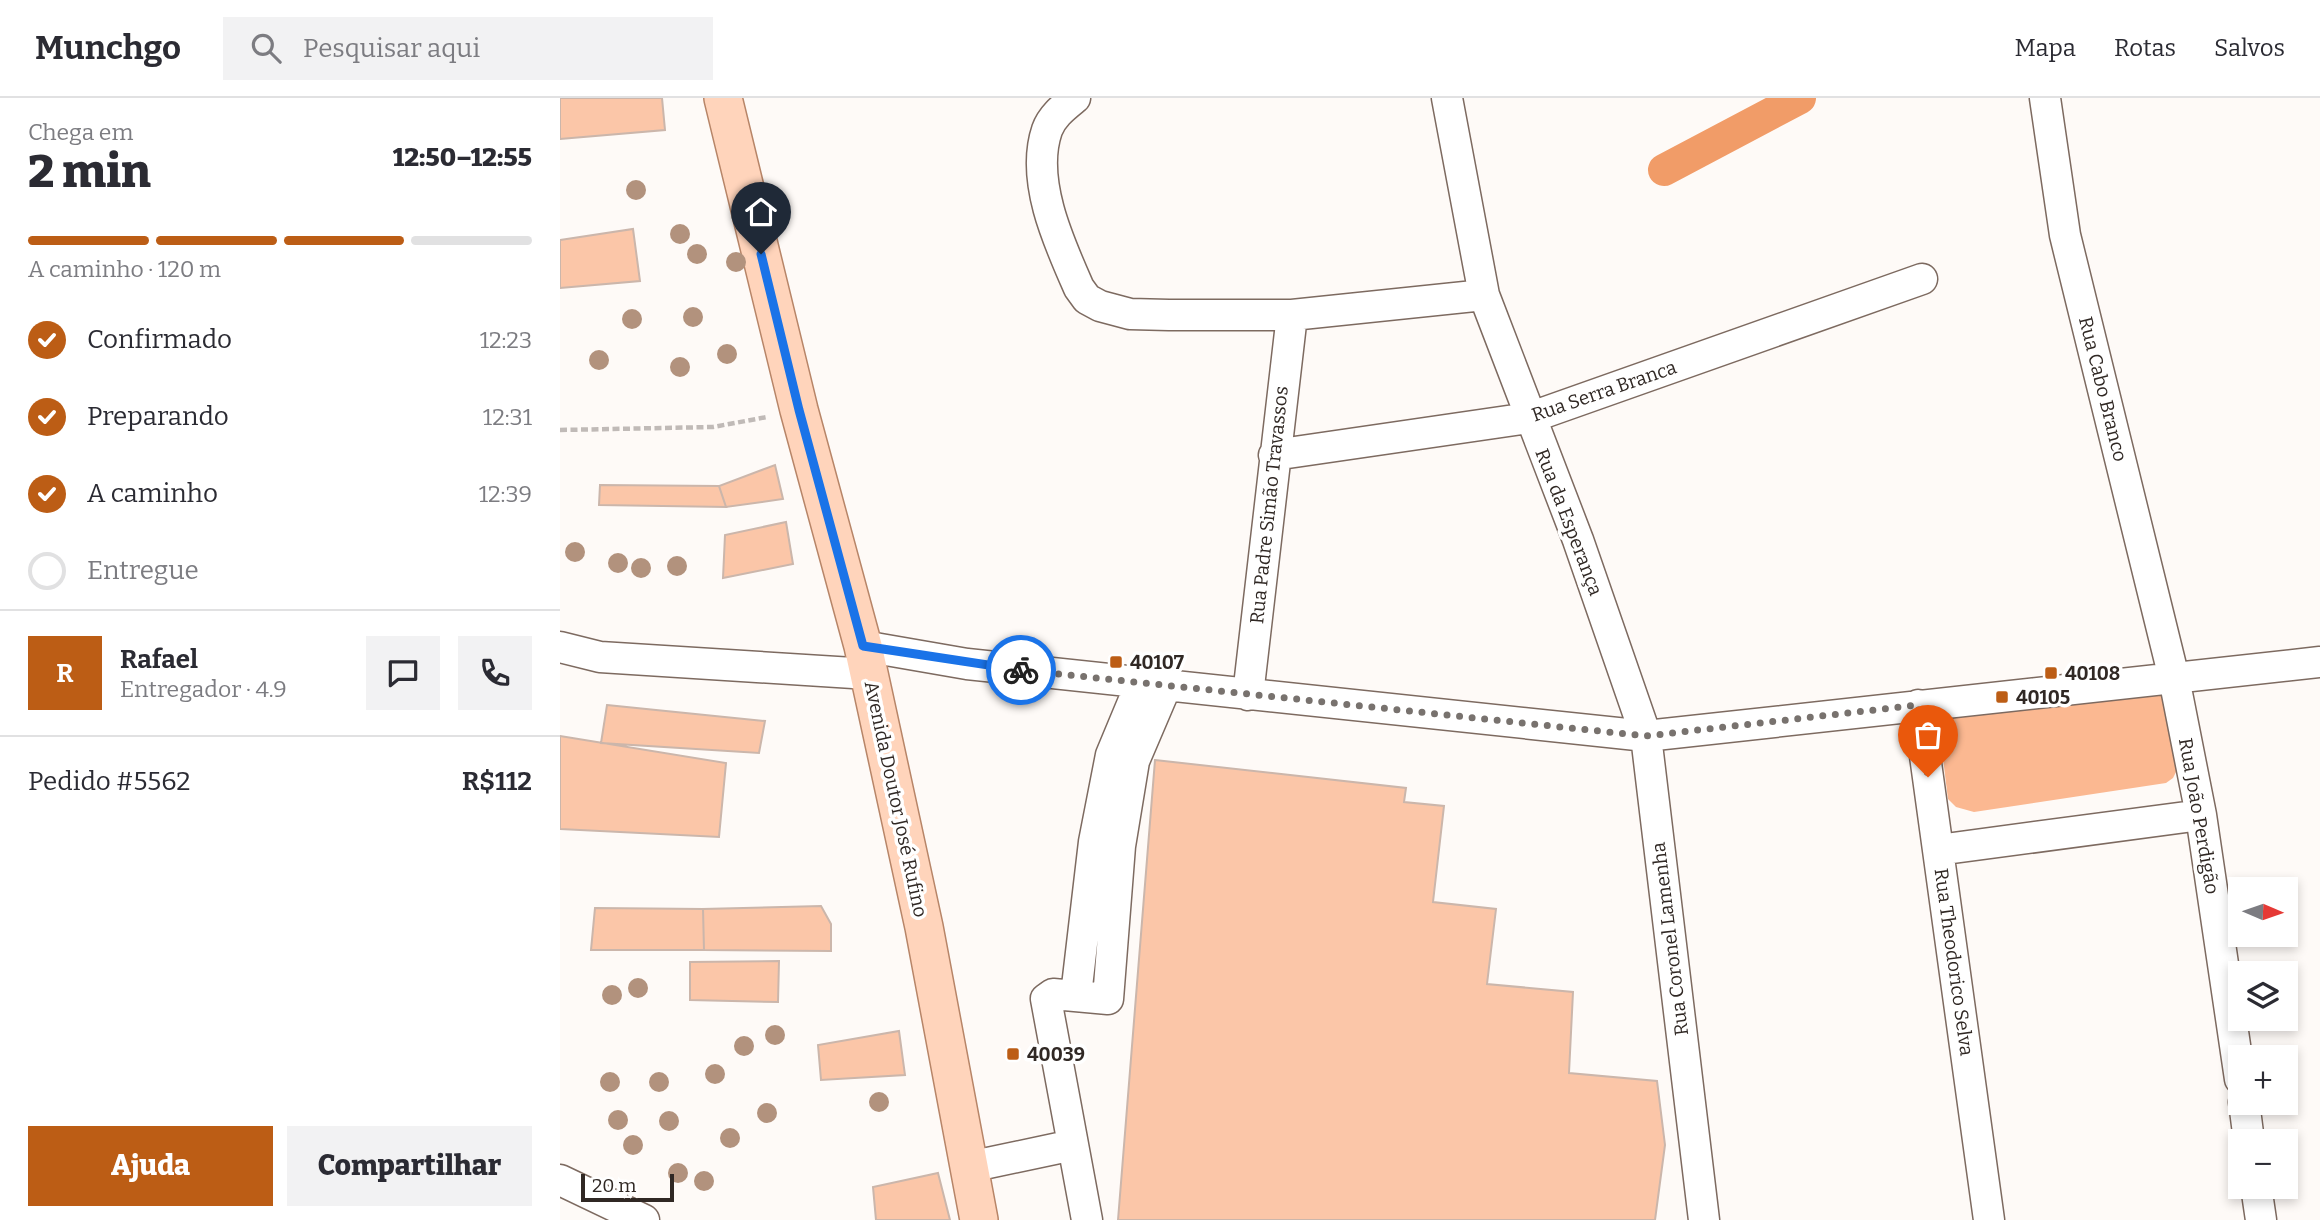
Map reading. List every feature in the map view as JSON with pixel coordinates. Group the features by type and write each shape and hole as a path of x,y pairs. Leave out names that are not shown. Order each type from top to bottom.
{"main road":[{"name":"Avenida Doutor José Rufino","path":"723,98 799,410 866,660 924,927 979,1220"}],"street":[{"path":"1075,98 1057,112 1047,130 1042,160 1044,187 1079,288 1087,299 1100,306 1130,314 1292,315 1484,295"},
{"name":"Rua da Esperança","path":"1447,98 1484,295 1578,540 1620,662"},
{"name":"Rua Cabo Branco","path":"2045,98 2065,235 2174,678"},
{"name":"Rua Serra Branca","path":"1274,455 1529,418 1922,279"},
{"name":"Rua Padre Simão Travassos","path":"1248,695 1292,315"},
{"path":"560,647 600,657 967,664 1646,736 2320,662"},
{"name":"Rua Coronel Lamenha","path":"1620,662 1646,736 1704,1220"},
{"name":"Rua João Perdigão","path":"2174,678 2201,816 2235,1045"},
{"path":"1087,1220 1046,999 1053,994 1108,999 1100,920 1107,844 1122,758 1153,684"},
{"name":"Rua Theodorico Selva","path":"1918,705 1989,1220"},
{"path":"1938,850 2201,816"},
{"path":"969,1167 1073,1145"},
{"path":"560,1180 644,1220"},
{"path":"2258,1199 2261,1220"}],"path":[{"path":"560,430 713,427 799,410"}],"shaded area":[{"path":"2162,680 2179,766 2173,778 2166,783 1974,812 1956,807 1948,799 1938,718"}],"building":[{"path":"560,98 662,98 665,130 560,139"},
{"path":"633,229 640,281 560,288 560,240"},
{"path":"775,465 783,499 726,507 719,486"},
{"path":"600,485 719,486 726,507 599,505"},
{"path":"786,522 793,564 723,578 725,535"},
{"path":"607,705 765,721 759,753 601,743"},
{"path":"560,736 726,763 719,837 560,829"},
{"path":"1155,760 1406,788 1404,802 1444,806 1433,902 1496,909 1487,984 1573,992 1569,1073 1657,1081 1665,1145 1655,1220 1118,1220"},
{"path":"821,906 831,924 831,951 704,950 703,909"},
{"path":"595,908 703,909 704,950 591,950"},
{"path":"779,961 778,1002 690,1000 690,962"},
{"path":"899,1031 905,1075 821,1080 818,1045"},
{"path":"938,1173 950,1220 876,1220 873,1187"}],"waterway":[{"path":"1664,170 1800,98"}],"way so far":[{"path":"1021,670 1646,736 1918,705 1928,777"}],"place":[{"name":"40107","path":"1116,662"},
{"name":"40108","path":"2051,673"},
{"name":"40105","path":"2002,697"},
{"name":"40039","path":"1013,1054"}],"route":[{"path":"761,254 799,410 863,646 967,664 1021,670"}]}
